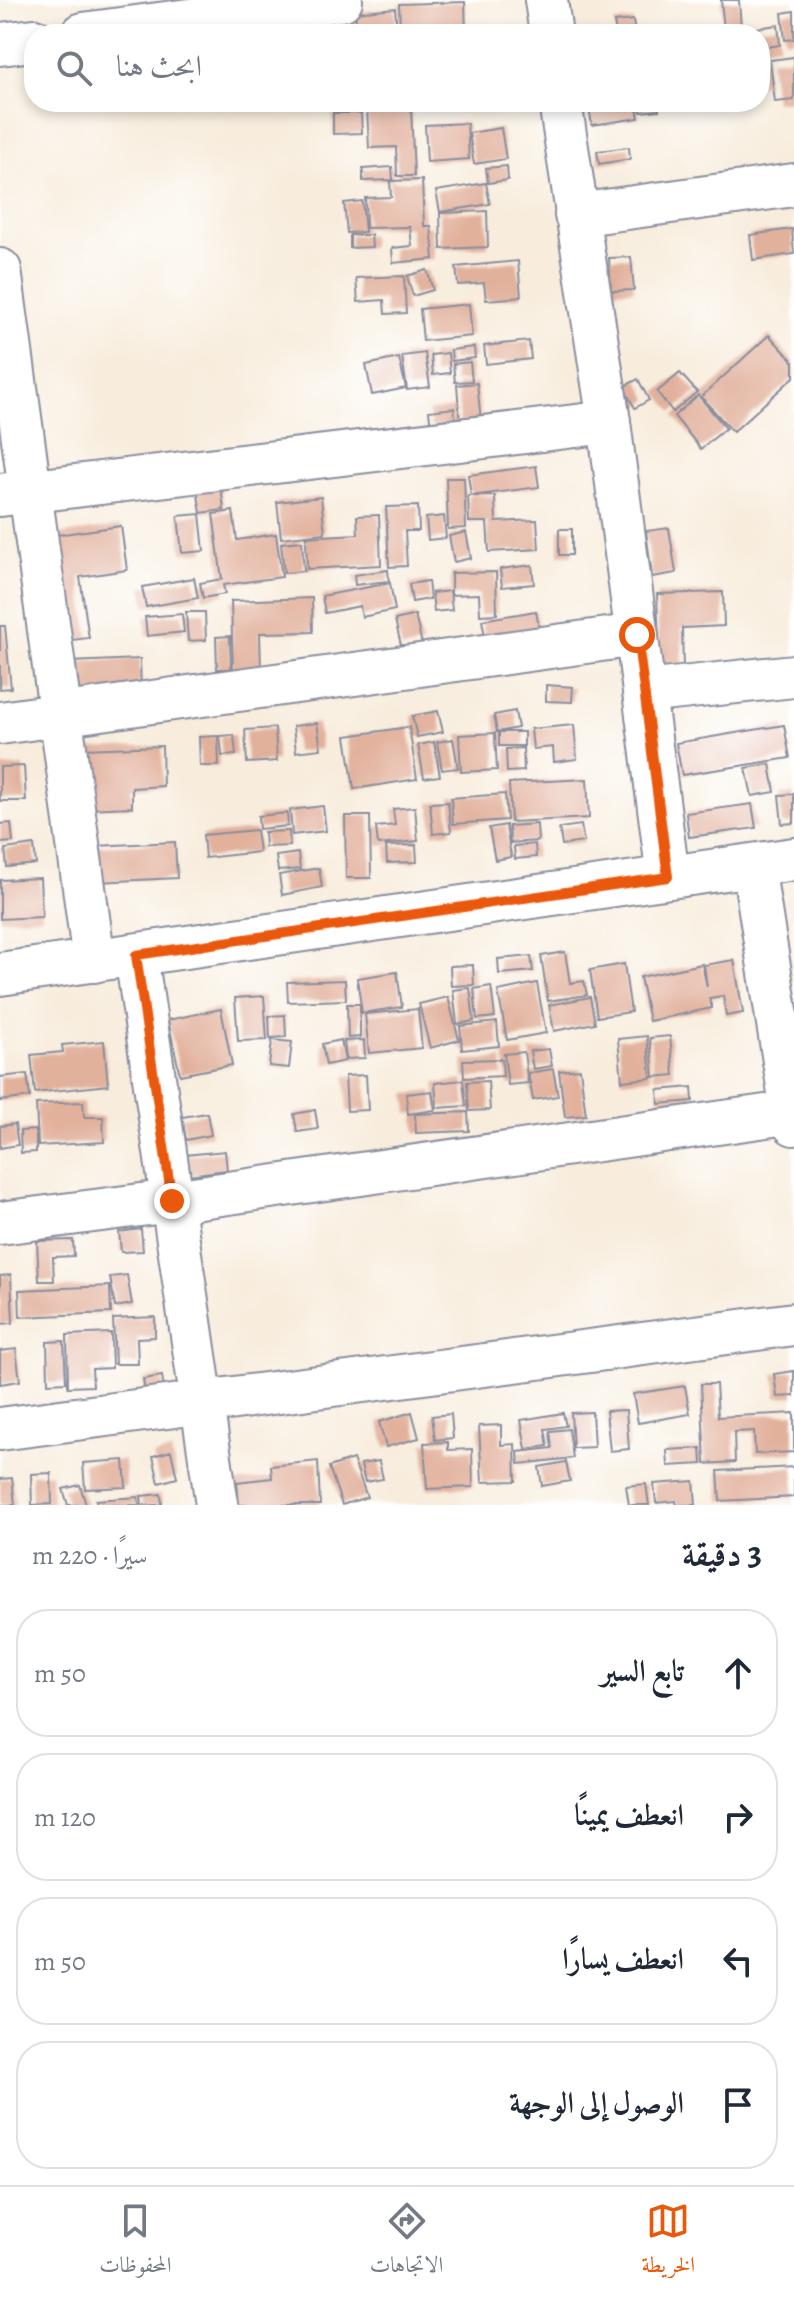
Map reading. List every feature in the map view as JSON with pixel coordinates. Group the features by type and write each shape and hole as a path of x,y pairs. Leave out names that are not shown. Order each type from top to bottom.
{"street":[{"path":"159,24 341,0"},
{"path":"546,0 550,24"},
{"path":"0,44 24,41"},
{"path":"561,112 609,422 668,877"},
{"path":"576,215 794,185"},
{"path":"0,270 15,494 60,716 94,961"},
{"path":"15,494 609,422"},
{"path":"0,723 637,635"},
{"path":"644,692 794,676"},
{"path":"0,974 794,859"},
{"path":"0,1223 793,1116 753,866"},
{"path":"136,955 217,1505"},
{"path":"0,1429 794,1324"}],"building":[{"path":"721,0 739,0 741,24 723,24"},
{"path":"465,2 466,24 400,24 399,4"},
{"path":"395,8 396,24 356,24 355,12"},
{"path":"794,11 794,39 785,40 782,13"},
{"path":"633,20 634,24 614,24"},
{"path":"778,25 780,45 770,46 770,26"},
{"path":"794,57 794,100 775,102 770,60"},
{"path":"367,112 411,112 414,176 397,176 396,147 369,148"},
{"path":"590,112 638,112 639,118 592,125"},
{"path":"333,113 361,113 362,133 333,134"},
{"path":"467,123 469,159 427,162 425,125"},
{"path":"501,128 506,159 474,164 469,133"},
{"path":"629,147 630,159 599,164 597,151"},
{"path":"507,166 508,180 488,183 486,168"},
{"path":"392,167 393,180 363,181 363,169"},
{"path":"422,180 424,226 431,226 434,259 393,263 392,248 412,246 410,227 366,228 365,198 391,197 390,181"},
{"path":"486,183 490,204 440,212 436,191"},
{"path":"362,201 365,232 347,233 344,203"},
{"path":"487,211 488,247 441,249 440,213"},
{"path":"792,229 794,254 753,260 750,235"},
{"path":"350,235 371,235 372,247 350,248"},
{"path":"631,257 634,290 611,291 609,258"},
{"path":"518,261 521,297 486,300 484,283 458,285 456,267"},
{"path":"427,270 433,290 413,296 407,276"},
{"path":"404,276 406,313 385,314 384,300 358,302 356,278"},
{"path":"469,304 472,336 423,341 420,309"},
{"path":"769,335 794,362 794,377 733,432 701,397"},
{"path":"529,341 531,359 486,364 484,346"},
{"path":"474,347 475,358 452,361 451,350"},
{"path":"425,353 430,387 407,390 402,356"},
{"path":"448,353 450,373 433,375 431,355"},
{"path":"399,358 406,388 372,395 366,365"},
{"path":"470,362 472,381 455,382 453,364"},
{"path":"680,373 697,392 673,412 657,392"},
{"path":"638,379 649,400 635,408 623,387"},
{"path":"477,383 481,421 460,422 457,385"},
{"path":"698,395 726,428 701,449 674,416"},
{"path":"454,408 456,424 431,427 429,411"},
{"path":"536,466 539,487 471,496 468,475"},
{"path":"446,478 464,478 466,528 448,529"},
{"path":"220,479 224,510 201,513 196,483"},
{"path":"468,496 495,496 496,522 537,520 539,549 489,552 487,522 469,522"},
{"path":"321,497 325,533 281,538 277,502"},
{"path":"418,506 419,531 405,531 407,566 389,567 386,507"},
{"path":"233,511 237,540 276,534 282,577 223,585 225,594 203,598 200,583 222,579 213,514"},
{"path":"200,514 204,551 182,553 178,516"},
{"path":"379,515 381,565 307,569 306,537 358,534 357,516"},
{"path":"444,516 446,538 428,540 426,518"},
{"path":"121,526 127,570 80,577 89,638 64,641 49,536"},
{"path":"669,528 676,573 652,577 646,531"},
{"path":"559,529 572,529 572,555 559,555"},
{"path":"466,532 471,558 454,562 449,536"},
{"path":"302,541 304,571 284,573 281,543"},
{"path":"532,565 534,584 502,587 500,569"},
{"path":"388,570 389,581 355,585 354,575"},
{"path":"496,572 497,614 480,615 479,594 451,595 451,573"},
{"path":"194,578 198,598 146,607 142,587"},
{"path":"428,581 430,599 412,602 409,584"},
{"path":"390,583 395,610 362,617 360,606 325,613 322,596"},
{"path":"450,591 452,610 434,612 432,593"},
{"path":"723,592 724,626 682,628 683,668 660,669 657,594"},
{"path":"312,598 313,632 260,633 261,671 233,672 231,601"},
{"path":"536,611 539,628 485,637 482,620"},
{"path":"186,612 205,612 206,640 188,641"},
{"path":"182,614 184,632 147,636 145,617"},
{"path":"415,615 422,644 402,649 395,620"},
{"path":"0,626 5,626 11,688 0,689"},
{"path":"230,636 231,669 217,669 216,637"},
{"path":"140,659 141,692 70,695 69,662"},
{"path":"546,685 573,687 572,702 546,701"},
{"path":"438,711 443,732 417,737 412,716"},
{"path":"515,711 518,728 497,732 494,715"},
{"path":"317,723 321,749 296,752 293,726"},
{"path":"574,725 577,759 554,762 553,747 533,749 531,729"},
{"path":"784,725 790,758 682,775 676,743"},
{"path":"409,727 417,779 354,789 346,736"},
{"path":"275,728 277,761 247,763 245,730"},
{"path":"499,732 524,732 524,746 499,746"},
{"path":"495,733 497,770 461,772 459,735"},
{"path":"234,735 236,755 222,756 220,736"},
{"path":"218,736 219,766 200,766 199,737"},
{"path":"453,739 458,768 442,770 437,742"},
{"path":"434,742 440,776 424,778 418,745"},
{"path":"162,746 163,786 132,788 132,807 85,809 83,749"},
{"path":"523,748 524,771 507,772 506,749"},
{"path":"770,764 775,792 752,796 746,768"},
{"path":"24,766 26,801 0,801 0,767"},
{"path":"587,779 589,818 511,822 509,783"},
{"path":"505,794 507,820 453,824 451,798"},
{"path":"794,794 794,823 782,824 779,795"},
{"path":"448,802 451,832 433,834 430,803"},
{"path":"752,804 756,828 689,837 686,813"},
{"path":"323,806 326,831 292,835 290,810"},
{"path":"415,807 418,841 378,845 376,827 395,825 393,809"},
{"path":"287,813 288,826 259,829 258,816"},
{"path":"345,816 370,816 371,878 346,878"},
{"path":"11,823 13,842 0,843 0,824"},
{"path":"537,824 538,841 510,843 509,826"},
{"path":"506,825 511,857 495,860 489,828"},
{"path":"581,825 584,842 562,845 559,828"},
{"path":"256,830 259,852 205,858 203,835"},
{"path":"289,831 290,846 265,847 264,832"},
{"path":"175,842 177,878 97,882 95,846"},
{"path":"535,844 536,857 515,859 514,846"},
{"path":"34,845 36,864 7,867 5,849"},
{"path":"416,845 417,862 387,863 386,846"},
{"path":"298,853 300,869 278,871 276,856"},
{"path":"319,868 322,887 282,895 279,875"},
{"path":"40,878 42,917 0,919 0,880"},
{"path":"565,952 570,983 584,981 587,995 548,1001 541,956"},
{"path":"531,956 533,971 499,974 498,959"},
{"path":"734,960 743,1013 726,1016 723,996 709,998 712,1008 649,1021 640,977 702,964 707,987 704,965"},
{"path":"624,964 631,1012 597,1017 590,970"},
{"path":"473,965 474,985 451,986 450,966"},
{"path":"397,972 402,1007 362,1013 357,978"},
{"path":"345,980 346,1000 288,1002 287,982"},
{"path":"537,983 546,1033 507,1040 498,991"},
{"path":"491,986 495,1017 477,1019 474,989"},
{"path":"470,988 474,1021 457,1024 453,990"},
{"path":"264,996 267,1040 238,1041 235,998"},
{"path":"448,997 459,1040 430,1048 419,1004"},
{"path":"590,997 595,1023 554,1031 549,1005"},
{"path":"347,1004 360,1004 360,1037 348,1038"},
{"path":"221,1009 232,1065 180,1075 168,1020"},
{"path":"418,1009 422,1048 369,1053 365,1014"},
{"path":"285,1015 286,1037 270,1038 269,1016"},
{"path":"497,1022 499,1046 462,1050 460,1026"},
{"path":"647,1036 651,1078 622,1081 618,1039"},
{"path":"670,1036 674,1075 654,1077 650,1038"},
{"path":"272,1040 292,1042 289,1068 269,1066"},
{"path":"341,1040 345,1061 326,1065 322,1044"},
{"path":"364,1040 365,1058 346,1059 344,1041"},
{"path":"104,1041 108,1085 35,1093 31,1055 63,1052 62,1045"},
{"path":"549,1049 552,1066 533,1069 530,1051"},
{"path":"524,1052 528,1083 508,1085 504,1054"},
{"path":"502,1059 503,1076 464,1078 463,1060"},
{"path":"553,1069 558,1096 533,1100 528,1073"},
{"path":"580,1069 586,1115 565,1117 559,1071"},
{"path":"27,1074 30,1097 0,1101 0,1077"},
{"path":"366,1075 368,1110 347,1111 345,1076"},
{"path":"463,1080 466,1106 437,1108 435,1083"},
{"path":"488,1081 490,1110 469,1111 467,1082"},
{"path":"692,1087 693,1101 659,1104 658,1090"},
{"path":"432,1091 435,1110 408,1114 406,1094"},
{"path":"83,1102 84,1117 103,1117 104,1142 38,1146 36,1104"},
{"path":"315,1110 318,1129 297,1132 294,1114"},
{"path":"468,1112 469,1131 416,1133 415,1114"},
{"path":"207,1113 211,1135 186,1140 182,1117"},
{"path":"15,1124 18,1145 0,1148 0,1126"},
{"path":"36,1130 36,1152 21,1153 20,1131"},
{"path":"225,1151 227,1170 188,1175 185,1155"},
{"path":"141,1229 143,1251 121,1252 119,1232"},
{"path":"73,1240 74,1256 53,1257 54,1281 39,1281 37,1241"},
{"path":"11,1275 13,1323 0,1324 0,1276"},
{"path":"127,1275 132,1304 115,1307 110,1277"},
{"path":"110,1286 111,1313 20,1317 19,1290"},
{"path":"155,1317 155,1337 137,1338 138,1364 115,1364 113,1319"},
{"path":"111,1333 112,1368 92,1369 93,1386 68,1387 67,1335"},
{"path":"64,1341 66,1382 48,1383 47,1342"},
{"path":"16,1349 20,1381 0,1384 0,1351"},
{"path":"794,1371 794,1396 777,1397 774,1374"},
{"path":"162,1376 165,1395 146,1398 143,1379"},
{"path":"701,1384 716,1384 718,1417 794,1413 794,1452 755,1454 754,1431 734,1432 735,1462 705,1464"},
{"path":"685,1386 690,1414 638,1423 633,1394"},
{"path":"626,1410 629,1449 610,1451 606,1411"},
{"path":"412,1412 419,1438 386,1447 379,1422"},
{"path":"592,1412 594,1447 573,1448 571,1413"},
{"path":"563,1413 566,1426 545,1429 548,1446 526,1449 521,1420"},
{"path":"451,1414 453,1438 435,1440 432,1416"},
{"path":"501,1425 501,1445 515,1444 516,1481 482,1482 479,1426"},
{"path":"569,1429 573,1458 519,1464 518,1452 552,1448 550,1431"},
{"path":"448,1442 448,1450 472,1449 473,1487 427,1489 424,1443"},
{"path":"701,1448 702,1464 668,1466 667,1450"},
{"path":"171,1451 177,1478 159,1483 153,1456"},
{"path":"353,1459 367,1497 342,1505 329,1467"},
{"path":"124,1460 126,1487 85,1489 83,1463"},
{"path":"318,1461 320,1505 239,1505 237,1482 272,1478 271,1466"},
{"path":"379,1461 383,1479 365,1482 361,1464"},
{"path":"566,1462 570,1481 542,1486 539,1467"},
{"path":"794,1467 794,1497 720,1501 718,1471"},
{"path":"51,1473 52,1504 32,1505 31,1474"},
{"path":"12,1478 15,1505 0,1505 0,1479"},
{"path":"694,1481 696,1505 677,1505 676,1501 656,1503 654,1484"},
{"path":"646,1484 649,1505 629,1505 626,1486"},
{"path":"80,1485 86,1505 68,1505 63,1489"},
{"path":"161,1494 162,1505 142,1505 141,1496"},
{"path":"138,1497 139,1505 97,1505 96,1500"}],"route":[{"path":"172,1201 136,955 668,877 637,635"}]}
